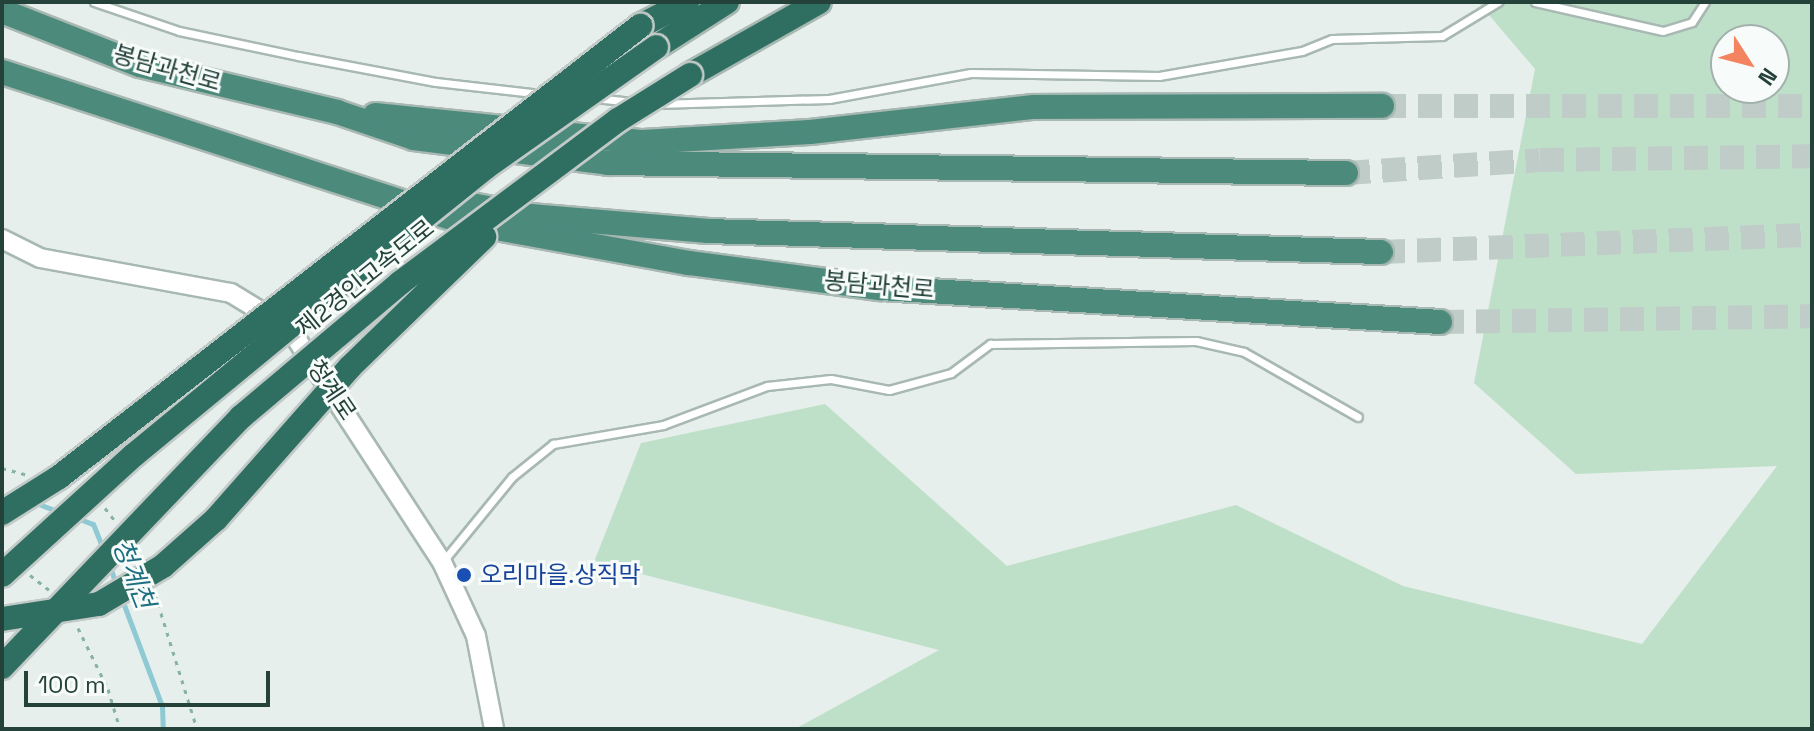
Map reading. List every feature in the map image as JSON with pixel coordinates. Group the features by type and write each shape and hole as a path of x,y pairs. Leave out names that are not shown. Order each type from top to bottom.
{"highway":[{"path":"2,513 59,477 640,26 687,2"},
{"name":"제2경인고속도로","path":"9,572 134,455 486,167 656,47 727,2"},
{"name":"제2경인고속도로","path":"2,667 241,417 400,283 618,120 819,2"},
{"name":"봉담과천로","path":"2,11 140,65 337,112 414,138 608,163 1346,173"},
{"name":"봉담과천로","path":"2,72 463,222 689,263 880,288 1440,322"},
{"path":"2,619 99,604 163,566 216,519 350,367 470,248 690,75"},
{"name":"봉담과천로","path":"337,112 643,142 810,132 1034,107 1382,106"},
{"name":"봉담과천로","path":"328,178 530,216 708,231 1381,252"}],"street":[{"name":"청계로","path":"2,239 40,258 231,293 290,329 442,562 476,636 494,729"}],"lane":[{"path":"94,2 179,31 436,82 690,106 829,99 971,73 1159,76 1302,51 1332,39 1442,36 1498,2"},
{"path":"1535,2 1663,31 1692,22 1705,2"},
{"path":"442,562 512,477 553,444 663,425 767,386 831,379 889,390 951,373 990,344 1196,341 1244,352 1358,417"}],"path":[{"path":"9,572 57,596"},
{"path":"72,618 108,689 120,729"}],"green space":[{"path":"1478,2 1812,2 1812,729 795,729 939,650 594,562 641,443 825,404 1007,566 1236,505 1403,586 1642,644 1777,466 1576,474 1474,383 1535,69"}],"waterway":[{"name":"청계천","path":"36,503 60,512"},
{"name":"청계천","path":"77,518 93,524 104,551"},
{"name":"청계천","path":"109,564 116,584"},
{"name":"청계천","path":"121,597 162,706 163,729"}],"tunnel":[{"path":"1382,106 1812,106"},
{"path":"1346,173 1540,160 1812,156"},
{"path":"1381,252 1812,235"},
{"path":"1440,322 1812,316"}],"place":[{"name":"오리마을.상직막","path":"464,575"}]}
